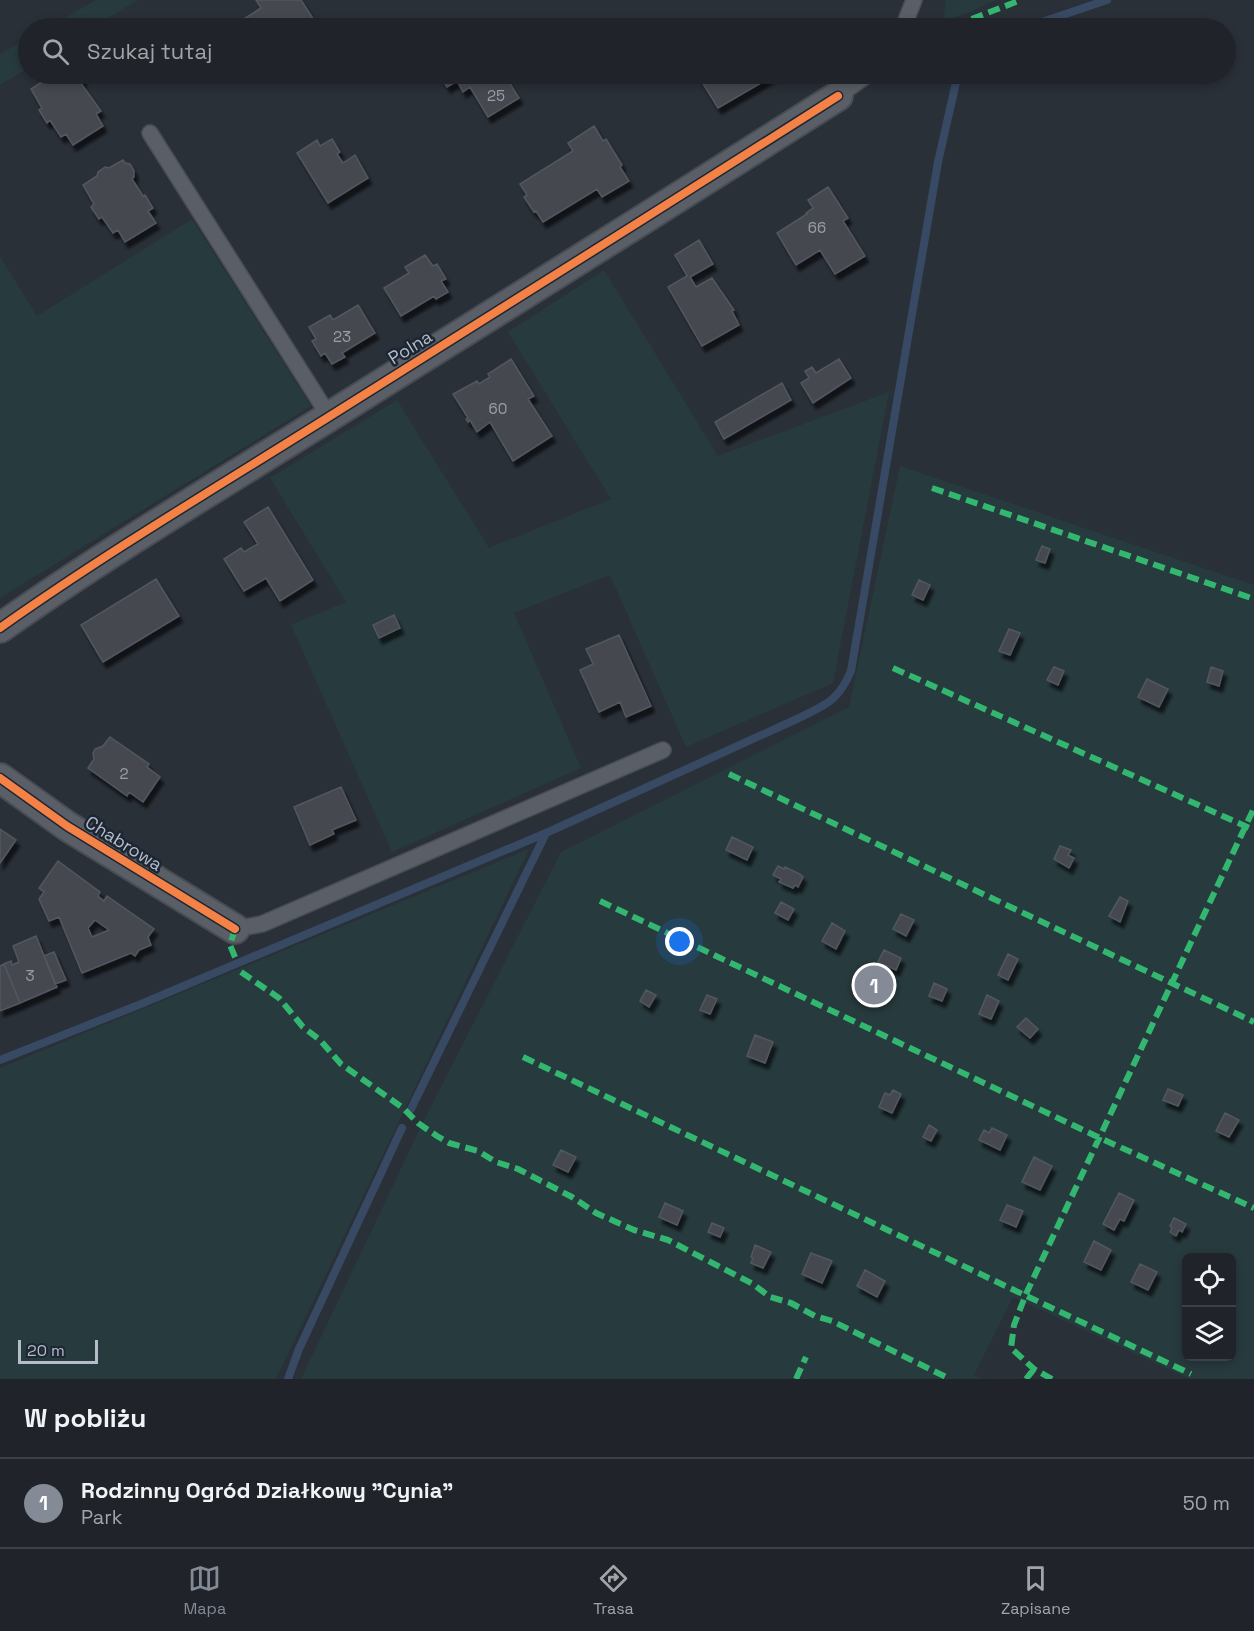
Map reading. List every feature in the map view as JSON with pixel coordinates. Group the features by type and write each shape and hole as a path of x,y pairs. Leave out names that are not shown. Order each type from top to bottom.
{"street":[{"name":"Polna","path":"0,628 61,584 838,96"},
{"name":"Chabrowa","path":"0,778 67,826 235,929"}],"lane":[{"path":"907,18 914,0"},
{"path":"838,96 855,84"},
{"path":"150,133 329,416"},
{"path":"235,929 262,924 663,750"}],"green space":[{"path":"96,0 138,0 108,18 64,18"},
{"path":"946,0 996,0 963,15 943,18"},
{"path":"18,44 18,74 0,85 0,54"},
{"path":"192,219 311,406 0,598 0,256 37,316"},
{"path":"604,270 718,456 889,392 833,683 686,747 610,575 514,613 581,768 392,852 291,625 346,602 270,478 397,400 489,548 611,499 508,332"},
{"path":"900,466 1254,585 1254,1379 1190,1379 1013,1297 974,1375 982,1379 301,1379 425,1118 561,852 849,707"},
{"path":"529,849 276,1379 0,1379 0,1068"}],"building":[{"path":"256,0 301,0 313,18 245,18 261,8"},
{"path":"39,84 81,84 101,111 96,114 103,126 73,145 66,134 61,137 50,120 47,123 39,110 42,108 31,89"},
{"path":"459,84 510,84 519,98 488,117 470,87 463,92"},
{"path":"703,84 759,84 718,108"},
{"path":"594,126 603,141 606,139 629,181 602,197 597,189 543,222 524,197 527,195 520,184 573,151 568,143"},
{"path":"332,139 340,152 337,154 343,163 355,155 368,178 328,203 297,153 317,140 320,146"},
{"path":"123,160 130,164 134,171 132,179 153,208 148,211 156,223 125,242 118,230 113,233 102,217 99,219 91,207 94,204 83,185 97,176 98,172 105,167 109,168"},
{"path":"828,187 848,218 843,221 865,256 835,274 820,250 796,265 777,233 807,214 813,208 808,200"},
{"path":"699,240 713,264 690,277 696,287 712,278 734,310 732,311 739,325 702,346 668,287 687,276 675,255"},
{"path":"425,255 433,266 437,264 446,279 441,281 448,292 436,299 434,296 401,316 384,288 409,273 405,267"},
{"path":"358,305 375,333 342,353 345,357 332,364 325,353 321,356 312,341 316,339 309,327 330,315 333,320"},
{"path":"511,359 534,396 528,399 552,436 513,461 490,422 477,432 470,420 468,422 466,419 468,418 453,394 477,381 479,384 490,377 488,374"},
{"path":"839,359 851,378 813,403 801,383 809,378 805,371 812,367 816,373"},
{"path":"782,383 791,400 724,439 715,422"},
{"path":"268,507 313,580 280,601 266,578 244,591 224,559 241,548 244,552 258,544 244,522"},
{"path":"1042,546 1050,549 1045,563 1036,560"},
{"path":"156,579 179,616 103,662 81,625"},
{"path":"919,580 930,585 923,600 912,595"},
{"path":"394,615 400,628 379,638 373,625"},
{"path":"1009,629 1020,633 1010,655 999,651"},
{"path":"619,635 651,706 626,717 620,702 599,712 580,670 593,664 586,649"},
{"path":"1054,667 1064,671 1058,685 1047,680"},
{"path":"1211,667 1223,671 1219,686 1207,682"},
{"path":"1147,679 1168,689 1159,707 1138,697"},
{"path":"110,737 149,764 147,767 160,777 143,802 129,792 127,796 88,768 94,759 95,749 103,746"},
{"path":"341,787 356,820 332,830 334,834 310,845 294,807"},
{"path":"0,829 16,840 0,863"},
{"path":"732,837 753,847 747,860 726,850"},
{"path":"1060,846 1071,850 1068,855 1074,858 1069,868 1054,859"},
{"path":"58,861 100,892 98,896 104,901 107,896 154,929 148,937 151,945 139,950 135,956 131,953 82,973 59,917 49,921 39,899 44,892 39,888","holes":["95,920 109,930 92,937 88,928"]},
{"path":"778,866 784,869 785,867 803,877 798,887 795,885 793,888 779,882 781,879 773,875"},
{"path":"1120,897 1128,901 1120,922 1109,916"},
{"path":"781,902 794,909 788,920 775,913"},
{"path":"901,914 914,920 906,936 893,929"},
{"path":"832,923 845,931 836,949 822,941"},
{"path":"36,936 57,987 20,1003 4,964 11,961 12,965 19,962 13,946"},
{"path":"884,950 901,958 896,970 878,962"},
{"path":"54,952 66,980 55,984 44,956"},
{"path":"1008,954 1018,959 1008,980 998,975"},
{"path":"4,964 20,1003 0,1011 0,966"},
{"path":"934,983 947,989 942,1001 929,996"},
{"path":"646,990 656,995 649,1007 640,1001"},
{"path":"707,995 717,999 710,1014 700,1010"},
{"path":"987,995 999,1001 991,1019 979,1014"},
{"path":"1026,1018 1038,1029 1030,1038 1017,1027"},
{"path":"755,1035 773,1042 765,1063 747,1056"},
{"path":"1168,1089 1183,1095 1178,1106 1163,1100"},
{"path":"893,1090 901,1094 892,1113 879,1107 885,1093 890,1095"},
{"path":"1225,1113 1239,1120 1229,1137 1216,1131"},
{"path":"929,1125 937,1130 931,1141 923,1137"},
{"path":"992,1128 1007,1135 1000,1150 979,1140 984,1130 989,1133"},
{"path":"561,1150 576,1157 568,1172 553,1165"},
{"path":"1034,1157 1052,1166 1040,1190 1022,1182"},
{"path":"1119,1193 1134,1200 1124,1221 1120,1219 1114,1230 1103,1224"},
{"path":"665,1203 683,1211 677,1225 659,1217"},
{"path":"1007,1205 1023,1211 1016,1227 1000,1220"},
{"path":"1174,1218 1186,1224 1182,1232 1179,1230 1176,1236 1170,1232"},
{"path":"712,1223 724,1228 720,1237 708,1232"},
{"path":"1094,1241 1111,1250 1101,1270 1084,1262"},
{"path":"755,1245 771,1252 763,1268 751,1263"},
{"path":"811,1253 832,1261 822,1283 802,1274"},
{"path":"1140,1264 1157,1272 1148,1290 1131,1282"},
{"path":"865,1270 885,1281 877,1297 857,1286"}],"waterway":[{"path":"1054,18 1107,0"},
{"path":"0,1060 141,1004 546,833 799,718 831,701 851,671 938,162 956,84"},
{"path":"411,1109 546,833"},
{"path":"288,1379 299,1349 402,1128"}],"marked path":[{"path":"974,18 1021,0"},
{"path":"932,488 1254,599"},
{"path":"893,668 1254,830"},
{"path":"729,774 1254,1022"},
{"path":"1052,1379 1034,1369 1011,1348 1014,1325 1026,1294 1254,808"},
{"path":"600,901 1100,1138 1254,1208"},
{"path":"235,929 230,945 237,962"},
{"path":"241,972 279,998 303,1027 320,1040 341,1064 403,1108 418,1123 449,1143 478,1151 496,1162 518,1169 572,1197 596,1213 634,1230 668,1240 753,1284 770,1297 791,1303 815,1316 832,1321 950,1379"},
{"path":"523,1057 1191,1374"},
{"path":"796,1379 806,1357"},
{"path":"1026,1379 1034,1369"}],"cycle path":[{"path":"0,628 80,573 838,96"},
{"path":"0,778 67,826 235,929"}],"place":[{"name":"Rodzinny Ogród Działkowy \"Cynia\"","path":"874,985"}]}
